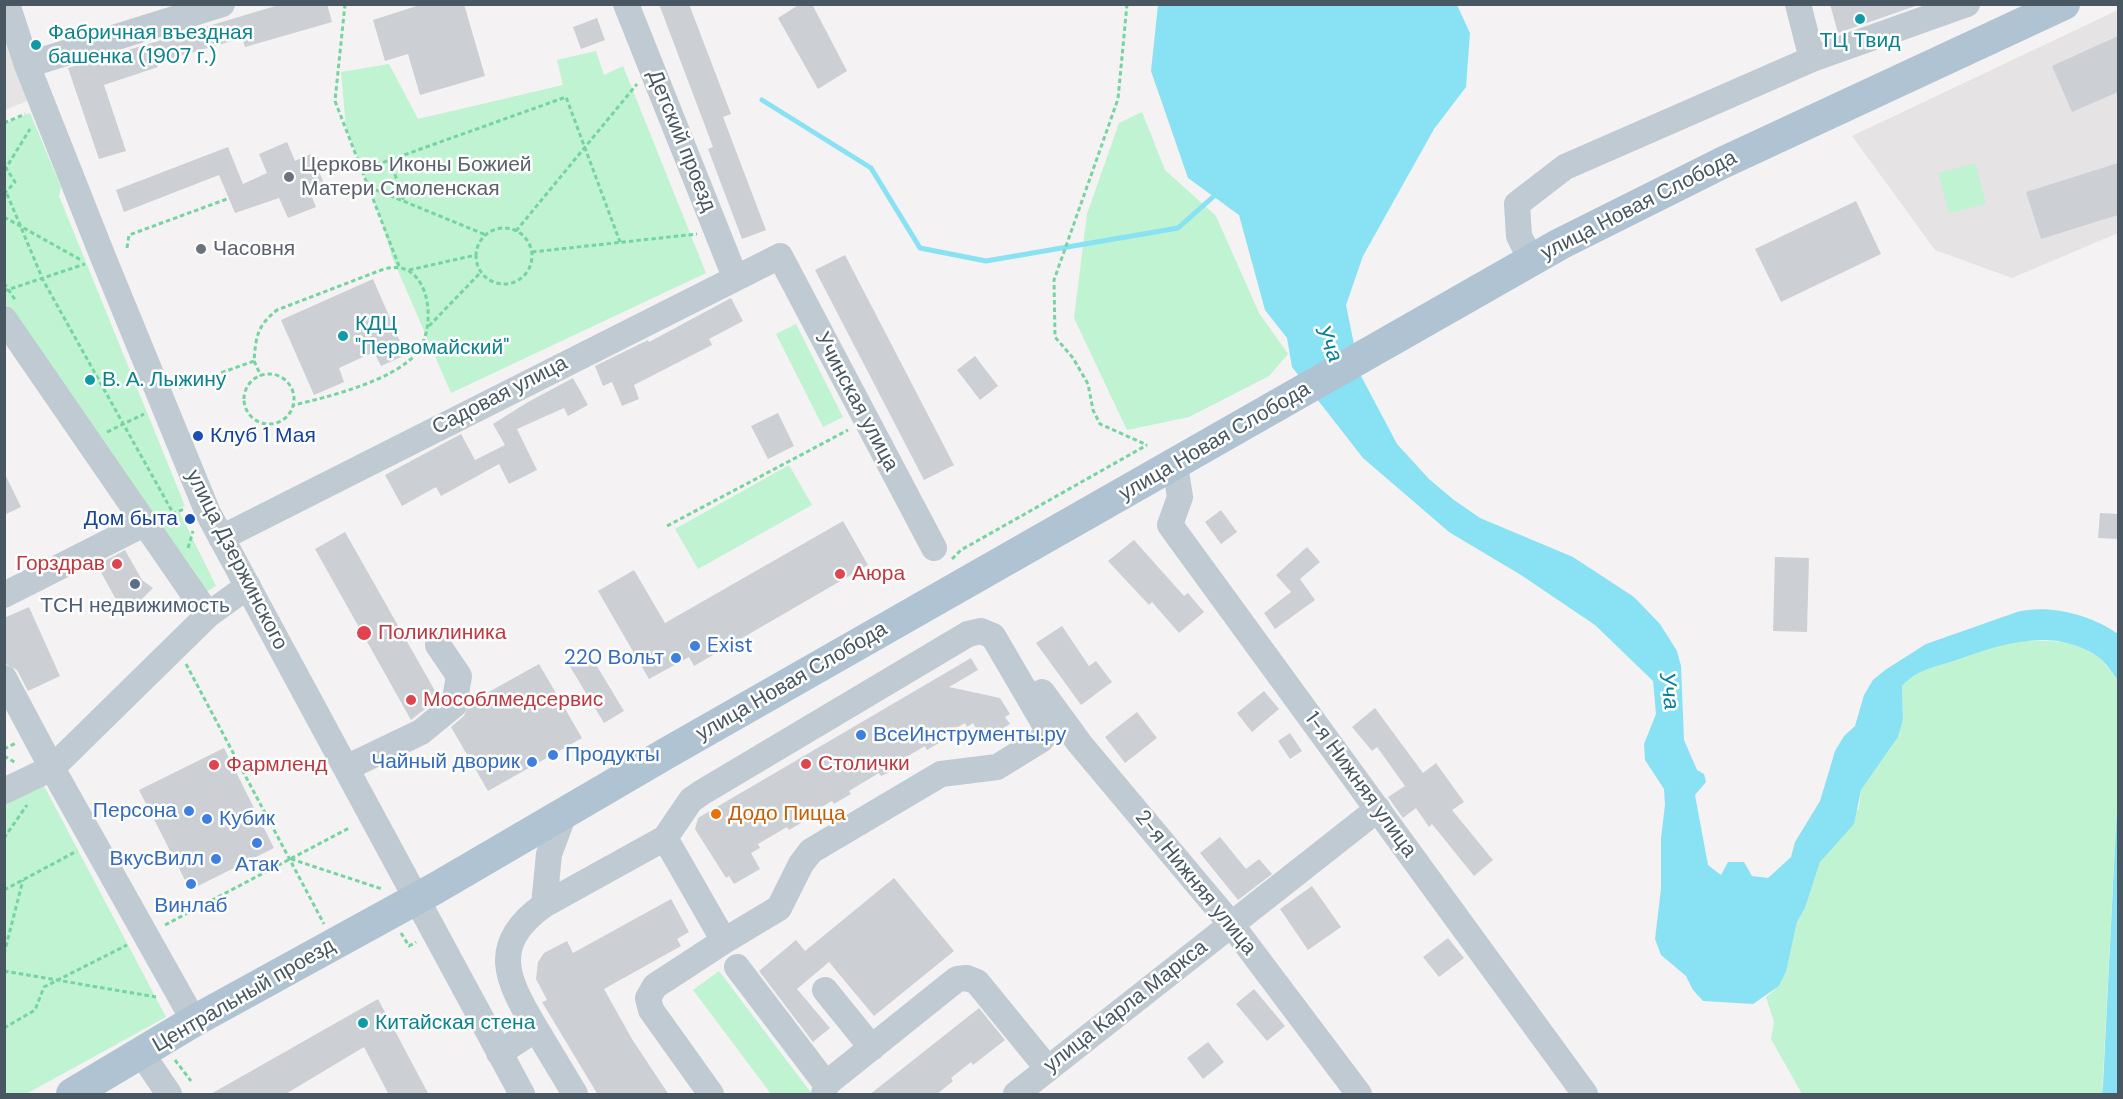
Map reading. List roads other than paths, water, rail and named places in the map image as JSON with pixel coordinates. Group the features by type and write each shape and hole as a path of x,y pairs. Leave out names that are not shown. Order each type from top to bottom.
{"main road":[{"name":"улица Новая Слобода","path":"416,900 1531,260 1722,164 2064,4"},
{"name":"Центральный проезд","path":"72,1095 142,1054 188,1011 416,900"}],"street":[{"name":"улица Дзержинского","path":"7,4 27,65 170,422 221,538 522,1095"},
{"path":"27,65 222,4"},
{"name":"Детский проезд","path":"626,4 735,277"},
{"path":"1798,4 1812,59"},
{"path":"1531,260 1519,236 1518,204 1565,167 1812,59 1967,4"},
{"name":"Садовая улица","path":"221,538 780,256"},
{"name":"Учинская улица","path":"780,256 939,557"},
{"path":"4,319 154,521 208,615"},
{"name":"1-я Нижняя улица","path":"1175,465 1180,496 1170,525 1585,1095"},
{"path":"4,595 154,521"},
{"path":"4,791 45,772 208,615 248,586"},
{"path":"575,1095 515,994 507,969 510,948 528,917 544,905 665,838 691,800 701,793 968,634 981,632 993,636 1045,724 1046,733 1041,740 997,767 940,774 811,851 805,856 779,908 655,986 648,998 651,1010 711,1095"},
{"path":"346,768 421,732 454,705 459,676 438,645"},
{"name":"2-я Нижняя улица","path":"1028,674 1080,744 1231,924 1359,1095"},
{"path":"4,678 45,772 188,1011"},
{"name":"улица Карла Маркса","path":"1016,1095 1378,809"},
{"path":"544,905 549,854 564,813"},
{"path":"665,838 724,941"},
{"path":"737,967 825,1089 872,1047 957,980 967,978 977,982 1048,1069"},
{"path":"825,990 872,1047"},
{"path":"499,1053 536,1029"},
{"path":"142,1054 169,1095"}],"water":[{"name":"Уча","path":"1158,5 1457,5 1470,33 1466,87 1434,129 1363,256 1346,305 1360,374 1397,444 1429,479 1454,500 1480,518 1573,557 1634,597 1660,624 1677,651 1681,666 1684,740 1697,770 1704,774 1706,782 1695,795 1708,865 1721,875 1728,862 1744,862 1752,876 1768,878 1791,857 1795,842 1820,801 1835,751 1844,736 1855,726 1864,695 1873,680 1926,644 2017,612 2056,610 2095,621 2118,634 2118,680 2097,656 2080,647 2046,640 2011,643 1993,648 1928,669 1908,680 1902,686 1903,720 1898,737 1861,790 1854,824 1820,862 1805,908 1797,922 1786,972 1779,986 1753,1004 1703,1001 1693,990 1686,976 1661,955 1655,939 1661,889 1661,838 1665,805 1664,789 1645,760 1644,744 1656,714 1653,681 1595,625 1521,575 1449,532 1363,458 1292,367 1287,338 1265,310 1239,215 1188,178 1151,71"},
{"path":"2118,786 2118,1094 2102,1094 2103,1085"}],"waterway":[{"path":"762,100 871,168 920,248 986,261 1178,228 1213,197"}],"place":[{"name":"ТЦ Твид","path":"1860,19"},
{"name":"Фабричная въездная башенка (1907 г.)","path":"36,45"},
{"name":"Церковь Иконы Божией Матери Смоленская","path":"289,177"},
{"name":"Часовня","path":"201,249"},
{"name":"КДЦ \"Первомайский\"","path":"343,336"},
{"name":"В. А. Лыжину","path":"90,380"},
{"name":"Клуб 1 Мая","path":"198,436"},
{"name":"Дом быта","path":"190,519"},
{"name":"Горздрав","path":"117,564"},
{"name":"Аюра","path":"840,574"},
{"name":"ТСН недвижимость","path":"135,584"},
{"name":"Поликлиника","path":"364,633"},
{"name":"Exist","path":"695,646"},
{"name":"220 Вольт","path":"676,658"},
{"name":"Мособлмедсервис","path":"411,700"},
{"name":"ВсеИнструменты.ру","path":"861,735"},
{"name":"Продукты","path":"553,755"},
{"name":"Чайный дворик","path":"532,762"},
{"name":"Столички","path":"806,764"},
{"name":"Фармленд","path":"214,765"},
{"name":"Персона","path":"189,811"},
{"name":"Додо Пицца","path":"716,814"},
{"name":"Кубик","path":"207,819"},
{"name":"Атак","path":"257,843"},
{"name":"ВкусВилл","path":"216,859"},
{"name":"Винлаб","path":"191,884"},
{"name":"Китайская стена","path":"363,1023"}]}
